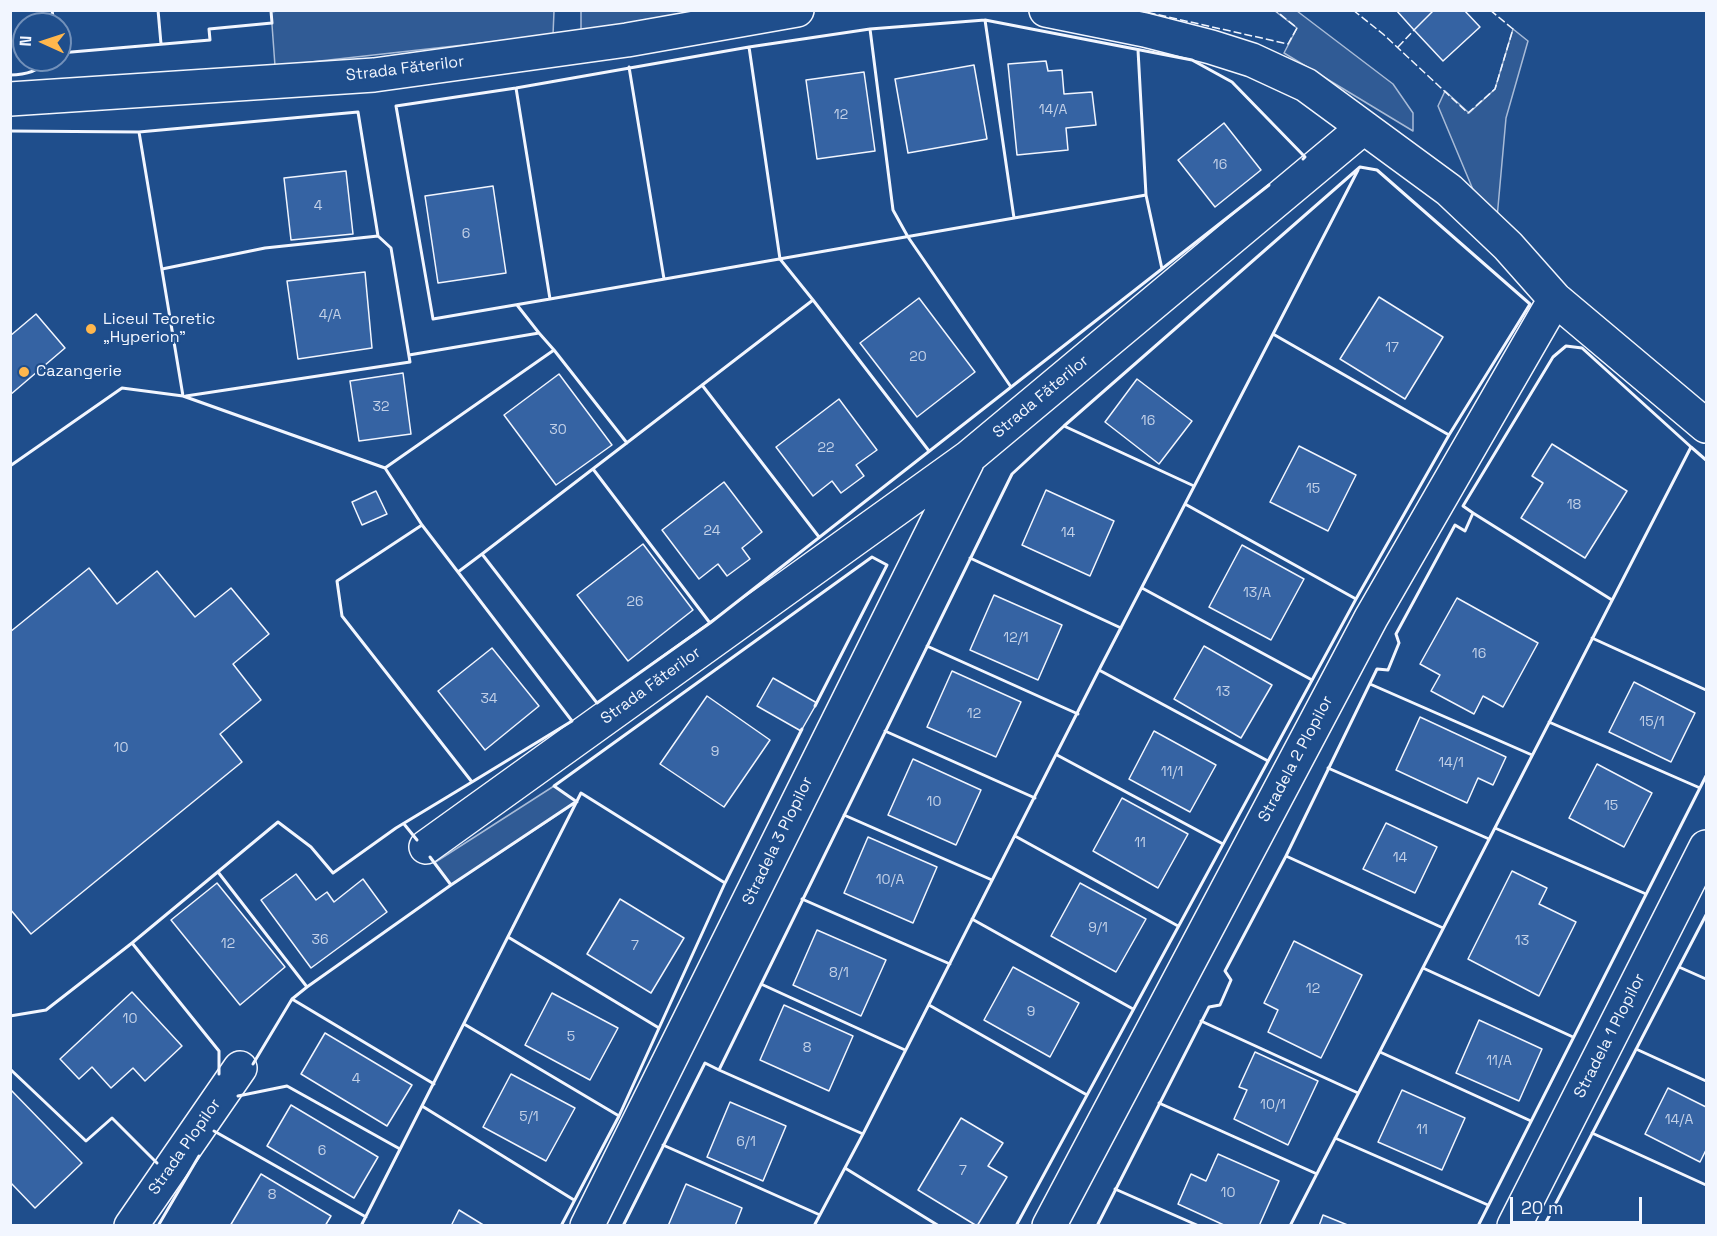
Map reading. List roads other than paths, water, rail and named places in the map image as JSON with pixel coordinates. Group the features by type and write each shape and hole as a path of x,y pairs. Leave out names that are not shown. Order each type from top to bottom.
{"street":[{"name":"Strada Făterilor","path":"10,99 374,75 627,40 796,10"},
{"path":"1046,10 1145,30 1210,47 1252,60 1306,85 1449,190 1508,246 1555,299 1707,426"},
{"name":"Strada Făterilor","path":"426,847 969,457 1363,128"},
{"name":"Stradela 2 Plopilor","path":"1049,1226 1371,618 1555,299"},
{"name":"Stradela 3 Plopilor","path":"587,1226 969,457"},
{"name":"Stradela 1 Plopilor","path":"1514,1226 1707,847"},
{"name":"Strada Plopilor","path":"130,1226 240,1068"}],"place":[{"name":"Liceul Teoretic „Hyperion”","path":"91,329"},
{"name":"Cazangerie","path":"24,372"}]}
